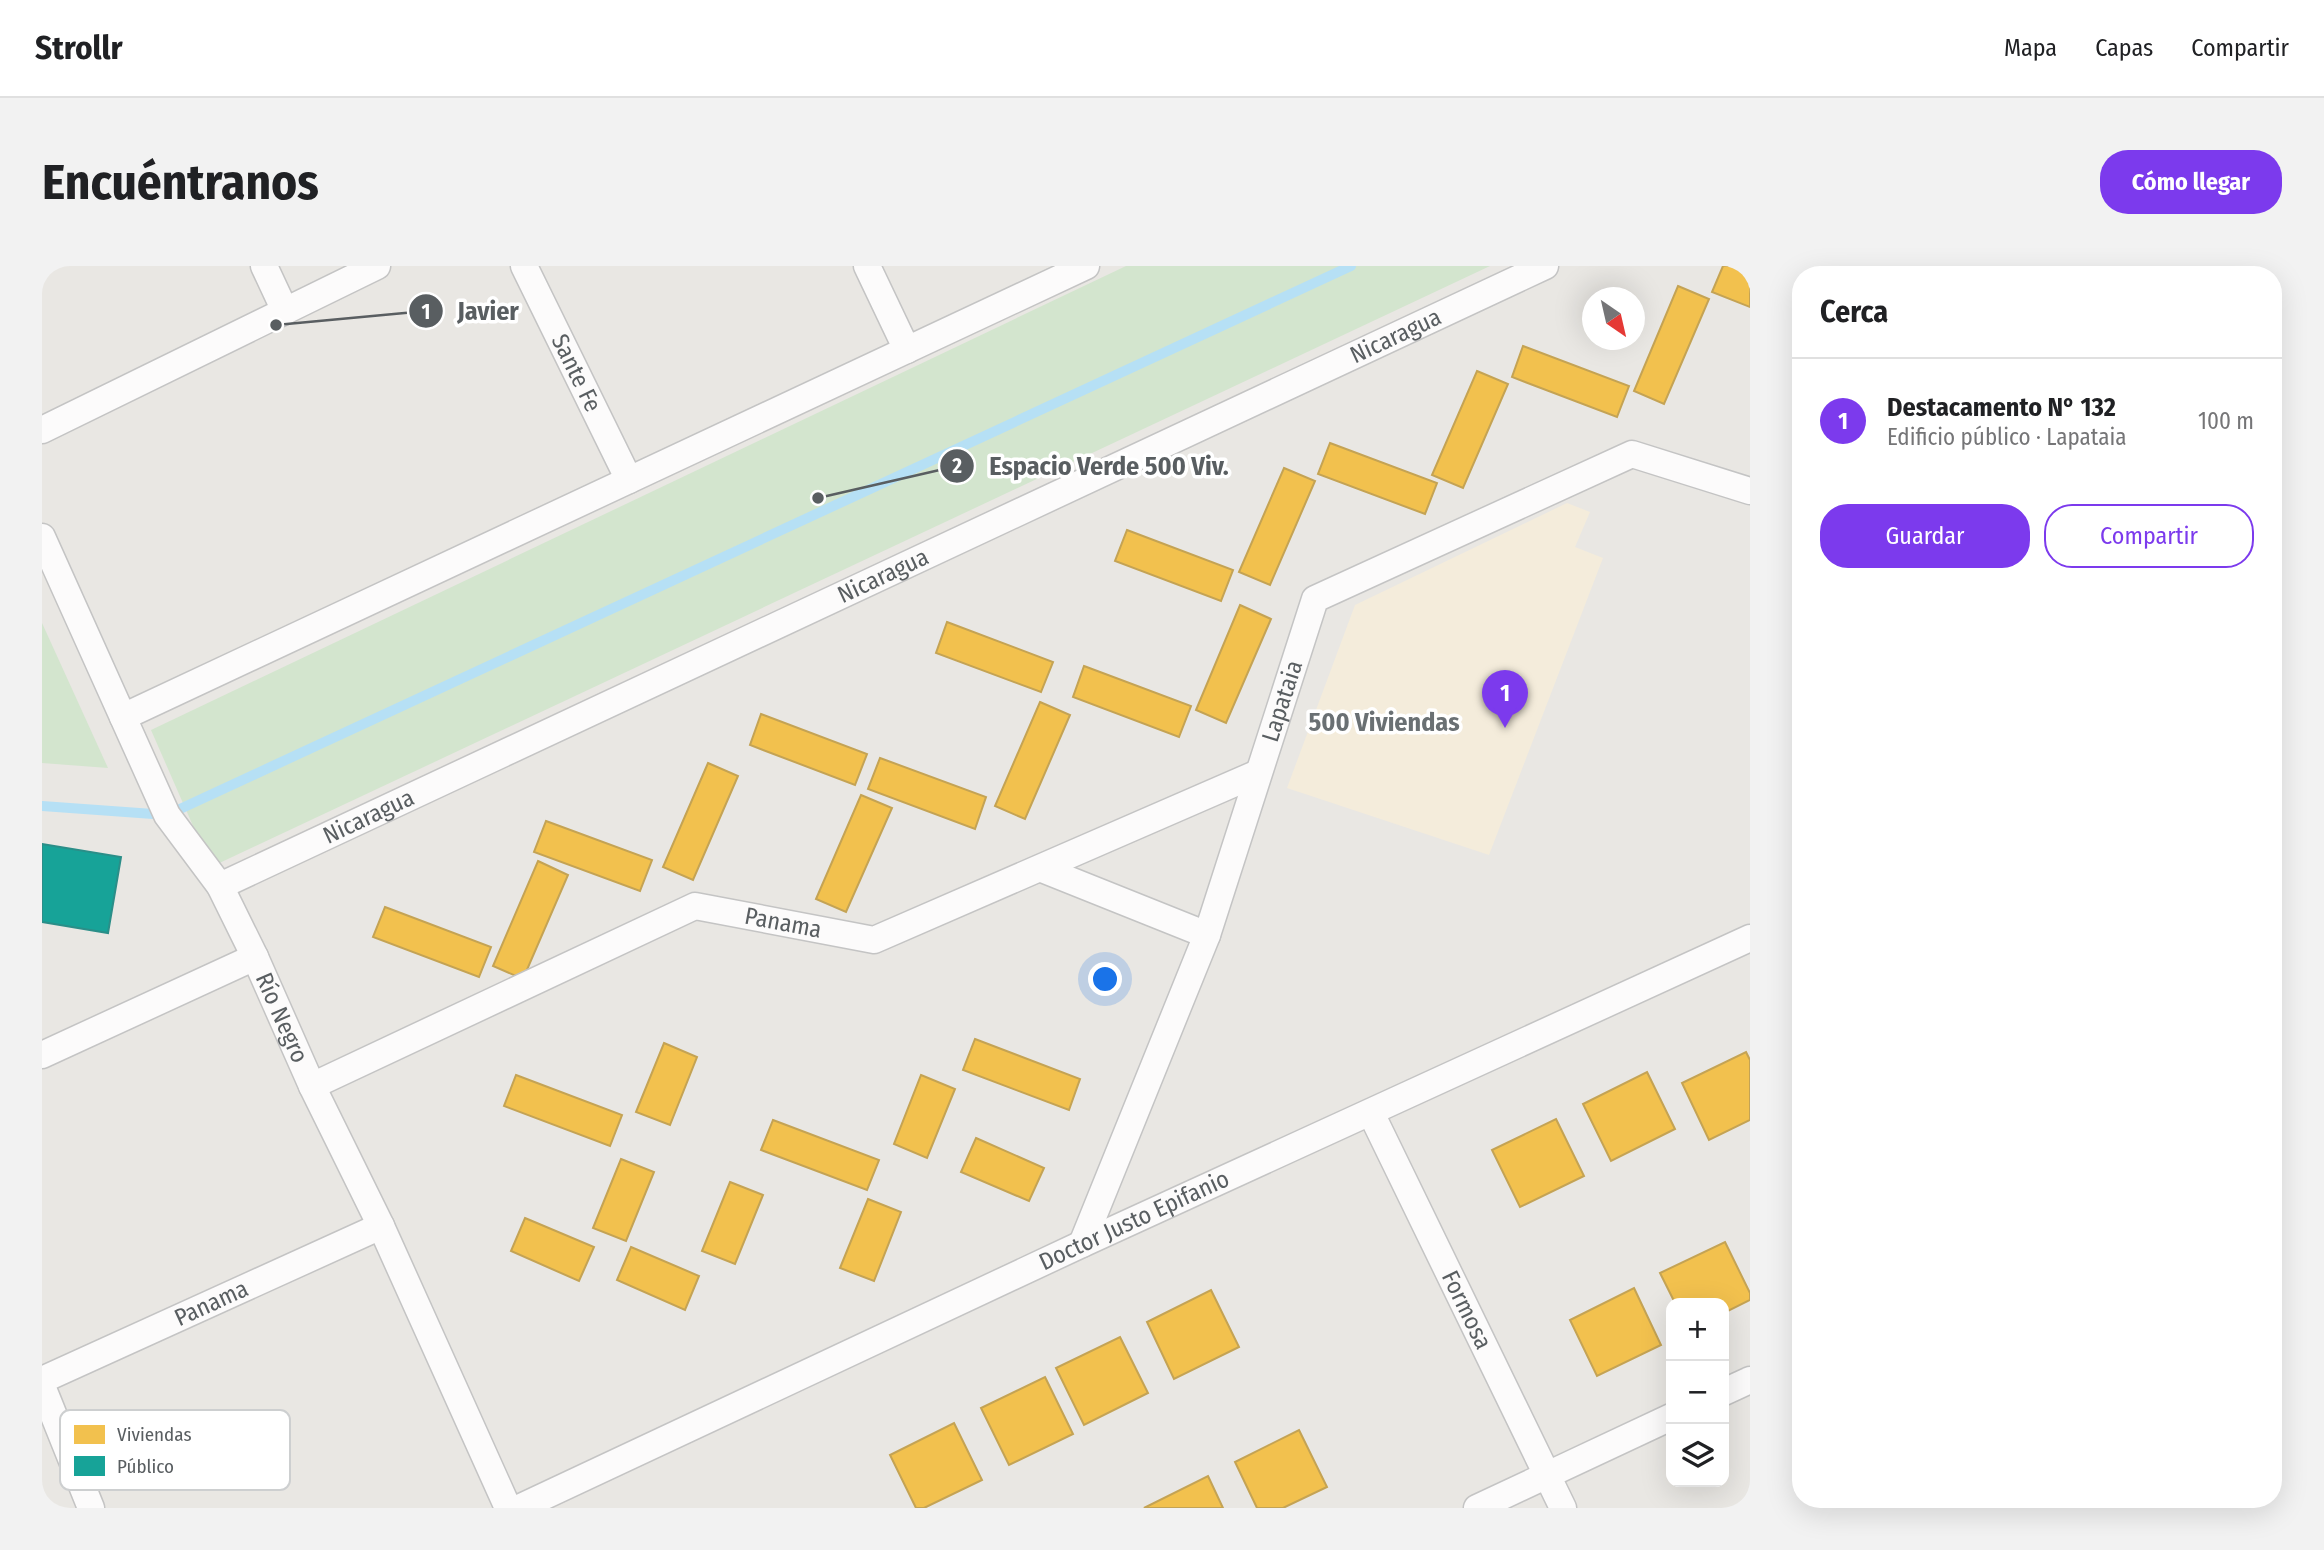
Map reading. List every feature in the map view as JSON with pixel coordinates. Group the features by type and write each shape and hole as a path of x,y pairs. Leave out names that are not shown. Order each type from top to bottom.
{"street":[{"path":"264,266 285,311"},
{"path":"42,430 377,266"},
{"name":"Sante Fe","path":"524,266 629,480"},
{"path":"867,266 907,350"},
{"path":"123,717 1086,266"},
{"name":"Nicaragua","path":"219,886 1545,266"},
{"name":"Lapataia","path":"1083,1244 1207,935 1315,598 1632,454 1750,491"},
{"name":"Río Negro","path":"42,537 167,815 219,886 255,957 312,1086 381,1226 508,1508"},
{"name":"Panama","path":"312,1086 695,906 874,940 1258,774"},
{"path":"1042,869 1207,935"},
{"name":"Doctor Justo Epifanio","path":"519,1508 1083,1244 1750,938"},
{"path":"42,1055 255,957"},
{"name":"Formosa","path":"1371,1113 1563,1508"},
{"name":"Panama","path":"42,1380 381,1226"},
{"path":"1729,1390 1750,1380"},
{"path":"42,1386 60,1431"},
{"path":"1477,1508 1666,1419"},
{"path":"84,1490 91,1508"}],"shaded area":[{"path":"1567,503 1590,512 1575,547 1603,558 1489,855 1287,788 1355,605"}],"green space":[{"path":"1126,266 1490,266 211,867 151,730"},
{"path":"42,623 108,768 42,763"}],"building: Viviendas":[{"path":"1723,266 1735,266 1750,272 1750,307 1712,292"},
{"path":"1678,286 1709,299 1664,404 1634,391"},
{"path":"1523,346 1629,386 1617,417 1512,377"},
{"path":"1477,371 1508,384 1463,488 1432,475"},
{"path":"1330,443 1437,483 1425,514 1318,474"},
{"path":"1284,468 1315,481 1270,585 1239,572"},
{"path":"1127,530 1233,570 1221,601 1115,561"},
{"path":"1240,605 1271,619 1226,723 1196,710"},
{"path":"947,622 1053,662 1041,692 936,653"},
{"path":"1084,666 1191,706 1179,737 1073,697"},
{"path":"1040,702 1070,715 1025,819 995,806"},
{"path":"761,714 867,754 855,785 750,745"},
{"path":"880,758 986,797 975,829 868,789"},
{"path":"708,763 738,776 693,880 663,867"},
{"path":"861,795 892,808 846,912 816,899"},
{"path":"546,821 652,860 640,891 534,852"},
{"path":"538,861 568,875 523,979 493,966"},
{"path":"385,907 491,947 479,977 373,937"},
{"path":"975,1039 1080,1079 1069,1110 963,1070"},
{"path":"664,1043 697,1057 670,1125 636,1112"},
{"path":"1746,1052 1750,1060 1750,1120 1709,1140 1682,1083"},
{"path":"1647,1072 1675,1129 1611,1161 1583,1104"},
{"path":"516,1075 622,1115 610,1146 504,1106"},
{"path":"921,1075 955,1089 927,1158 894,1144"},
{"path":"1556,1119 1584,1176 1520,1207 1492,1150"},
{"path":"773,1120 879,1160 867,1190 761,1150"},
{"path":"976,1138 1044,1168 1029,1201 961,1172"},
{"path":"621,1159 654,1172 626,1241 593,1228"},
{"path":"730,1182 763,1195 735,1264 702,1251"},
{"path":"868,1199 901,1212 874,1281 840,1268"},
{"path":"525,1218 594,1247 579,1281 511,1251"},
{"path":"1725,1242 1750,1293 1750,1300 1729,1310 1729,1298 1672,1298 1660,1273"},
{"path":"631,1247 699,1276 685,1310 617,1280"},
{"path":"1634,1288 1661,1345 1597,1376 1570,1320"},
{"path":"1211,1290 1239,1347 1174,1379 1147,1322"},
{"path":"1120,1337 1148,1393 1084,1425 1056,1368"},
{"path":"1045,1377 1073,1434 1009,1465 981,1408"},
{"path":"954,1423 982,1480 924,1508 916,1508 890,1455"},
{"path":"1299,1430 1327,1487 1283,1508 1257,1508 1235,1462"},
{"path":"1208,1476 1223,1508 1144,1508"}],"building: Público":[{"path":"42,844 121,857 108,933 42,922"}],"waterway":[{"path":"42,806 167,815 1351,266"}],"place":[{"name":"Javier","path":"276,325"},
{"name":"Espacio Verde 500 Viv.","path":"818,498"},
{"name":"Destacamento N° 132","path":"1505,728"}],"district":[{"name":"500 Viviendas","path":"1384,722"}]}
